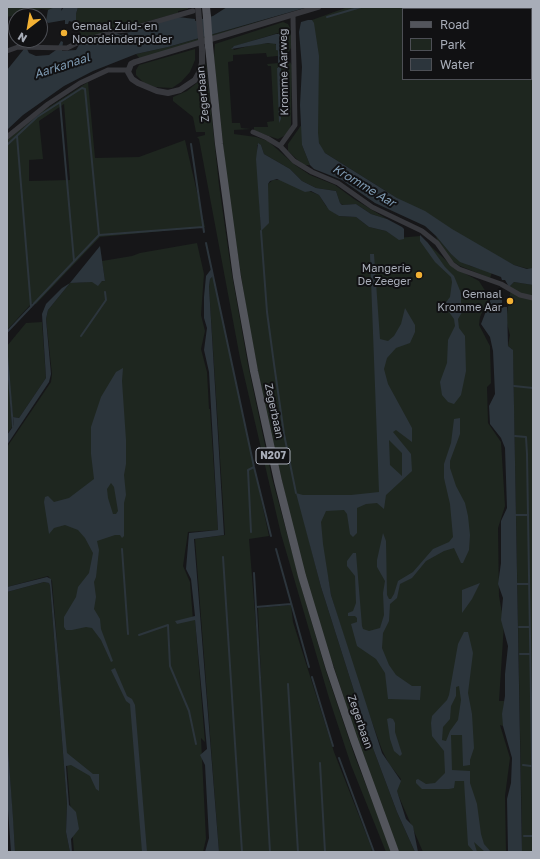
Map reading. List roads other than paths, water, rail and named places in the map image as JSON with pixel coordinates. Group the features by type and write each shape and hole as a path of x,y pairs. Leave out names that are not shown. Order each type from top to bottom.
{"main road":[{"name":"Zegerbaan","path":"206,7 203,18 206,48 237,277 254,371 278,481 302,576 330,669 395,852"}],"street":[{"path":"7,138 48,104 80,83 108,70 128,70 131,64 136,62 293,16 318,7"},
{"name":"Zegerbaan","path":"196,9 203,18"},
{"path":"7,51 18,47 60,48 196,9"},
{"name":"Kromme Aarweg","path":"280,146 295,125 293,16"},
{"name":"Zegerbaan","path":"128,70 132,79 157,91 168,93 180,90 195,80 200,71 206,48"},
{"path":"253,132 280,146 294,161 312,172 338,183 372,207 422,231 437,243 452,264 459,269 508,288 520,295 533,298"}],"water":[{"path":"55,7 62,7 61,11 64,7 78,7 76,20 73,22 69,21 68,24 65,24 65,20 48,23 48,10"},
{"name":"Aarkanaal","path":"227,7 308,7 168,47 136,54 93,71 64,86 23,115 7,130 7,70 24,49 27,49 29,53 36,56 49,55 56,50 61,41 63,42 62,51 76,50 79,45 116,33 121,35 161,21 178,17 195,19 195,21 213,16"},
{"name":"Kromme Aar","path":"312,20 314,23 319,56 318,133 319,143 325,153 397,198 425,211 452,229 514,265 527,269 533,268 533,285 514,282 509,287 505,280 502,280 501,277 460,262 425,226 375,203 342,180 314,169 310,165 302,145 300,105 302,67 299,32 301,22"},
{"path":"280,34 280,51 276,50 276,44 268,43 231,49 234,46"},
{"path":"277,68 281,68 281,119 279,123"},
{"path":"258,143 261,145 264,154 290,169 302,181 316,188 336,191 342,205 356,204 371,214 387,219 402,227 404,229 404,239 399,240 386,231 369,227 356,217 339,216 329,210 319,195 311,191 305,192 277,179 270,181 268,184 269,223 261,231 256,159"},
{"path":"420,235 454,276 461,293 461,306 464,309 458,319 459,328 465,336 466,371 461,395 454,404 448,402 442,395 440,382 447,363 448,340 455,326 454,319 444,305 450,297 452,282 451,277 435,262 420,241"},
{"path":"100,246 105,281 102,281 98,286 92,282 70,283"},
{"path":"370,254 374,254 380,339 388,341 394,336 401,324 405,308 415,325 415,332 410,343 396,348 387,358 384,369 388,384 412,428 412,442 396,430 393,432 411,454 412,471 386,495 384,509 377,503 366,504 357,508 357,533 353,537 350,534 347,514 344,510 326,511 321,522 331,595 382,753 401,781 397,791 406,819 413,826 418,852 415,852 397,812 368,735 321,587 296,493 303,495 351,495 379,492","holes":["389,440 402,453 402,476 390,465"]},
{"path":"212,268 213,276 210,279 209,287 224,535 194,539 219,852 205,852 209,838 205,765 200,755 207,749 195,620 177,624 175,621 195,616 191,579 186,569 189,533 218,530 209,372 204,350 207,328 204,318 206,276"},
{"path":"70,283 48,310 46,319 51,374 49,382 7,445 7,435 14,425 13,417 19,418 46,378 42,314 46,304 62,288"},
{"path":"493,293 502,294 502,307 507,307 508,346 513,350 522,852 508,852 507,799 511,783 512,758 503,726 502,714 505,696 505,674 508,646 501,620 503,598 498,584 501,563 501,521 507,508 505,448 501,438 490,424 489,406 495,394 493,351 490,337 481,324"},
{"path":"123,368 122,381 126,440 126,464 124,475 126,495 124,503 124,536 122,538 120,535 115,535 97,541 99,550 96,577 94,582 96,597 94,609 100,619 101,629 113,661 111,662 101,640 92,628 86,627 66,630 64,627 64,617 76,597 78,587 89,573 93,553 85,538 78,530 65,525 54,528 49,534 44,502 45,497 48,496 54,502 69,498 94,479 91,454 91,427 101,397 116,372","holes":["111,483 114,487 118,511 116,514 113,514 107,489"]},
{"path":"460,418 460,434 450,461 450,468 456,486 465,503 470,535 469,550 463,563 461,563 454,548 444,551 426,561 412,578 400,584 397,598 390,604 389,621 383,633 382,648 389,665 396,675 412,686 421,686 420,700 388,699 385,673 376,659 357,646 351,624 357,622 357,618 355,616 348,616 348,613 353,611 356,603 355,576 347,566 347,561 353,553 356,553 363,629 369,631 380,628 384,615 383,593 385,581 377,567 377,560 383,533 386,541 387,595 389,599 391,599 394,594 398,581 413,572 433,549 449,542 453,537 450,504 444,478 444,464 451,443 454,419"},
{"path":"47,577 51,579 67,753 93,774 99,774 99,791 96,789 90,776 71,765 66,766 69,805 76,812 79,829 71,839 72,852 70,852 66,832 67,804 50,586 49,583 44,582 7,592 7,587"},
{"path":"480,583 472,599 462,613 462,590"},
{"path":"464,632 468,632 473,653 468,693 472,714 474,748 470,765 463,766 462,735 451,735 452,770 470,771 470,783 477,804 481,834 484,844 491,852 485,852 474,842 477,852 474,852 468,845 464,781 455,781 454,788 449,789 422,789 416,783 416,780 418,779 426,784 435,783 445,773 444,751 432,736 431,723 432,716 447,700 449,695 458,644","holes":["459,686 461,700 458,720 450,731 446,741 442,740 443,727 450,719 451,706 456,696 456,687"]},
{"path":"115,668 127,696 132,699 135,705 147,852 142,852 130,704 126,701 111,670"},
{"path":"387,719 393,719 395,723 395,732 402,754 400,756 394,751 390,739"},
{"path":"7,735 15,852 11,852 7,796"}],"waterway":[{"path":"327,17 361,7"},
{"path":"279,49 279,69"},
{"path":"7,145 37,117 82,88 85,89 99,235 203,227"},
{"path":"60,102 74,261"},
{"path":"17,136 31,307"},
{"path":"191,144 204,232"},
{"path":"261,231 267,312 284,434 296,493"},
{"path":"7,332 99,235"},
{"path":"206,243 254,467 271,536"},
{"path":"81,336 106,300 105,292"},
{"path":"7,356 13,427"},
{"path":"514,386 533,388"},
{"path":"515,436 526,437 527,454 533,819"},
{"path":"251,532 248,470 254,467"},
{"path":"515,515 528,515"},
{"path":"122,549 128,634"},
{"path":"276,549 309,667"},
{"path":"223,557 242,852"},
{"path":"254,573 270,852"},
{"path":"517,584 528,584"},
{"path":"256,607 291,604"},
{"path":"139,635 168,625 170,666 189,711 196,744"},
{"path":"519,627 529,627"},
{"path":"520,654 529,654"},
{"path":"312,677 333,746"},
{"path":"288,684 298,852"},
{"path":"339,758 374,852"},
{"path":"320,763 325,852"},
{"path":"523,765 531,766"},
{"path":"524,836 533,836"}],"place":[{"name":"Gemaal Zuid- en Noordeinderpolder","path":"64,33"},
{"name":"Mangerie De Zeeger","path":"419,275"},
{"name":"Gemaal Kromme Aar","path":"510,301"}]}
